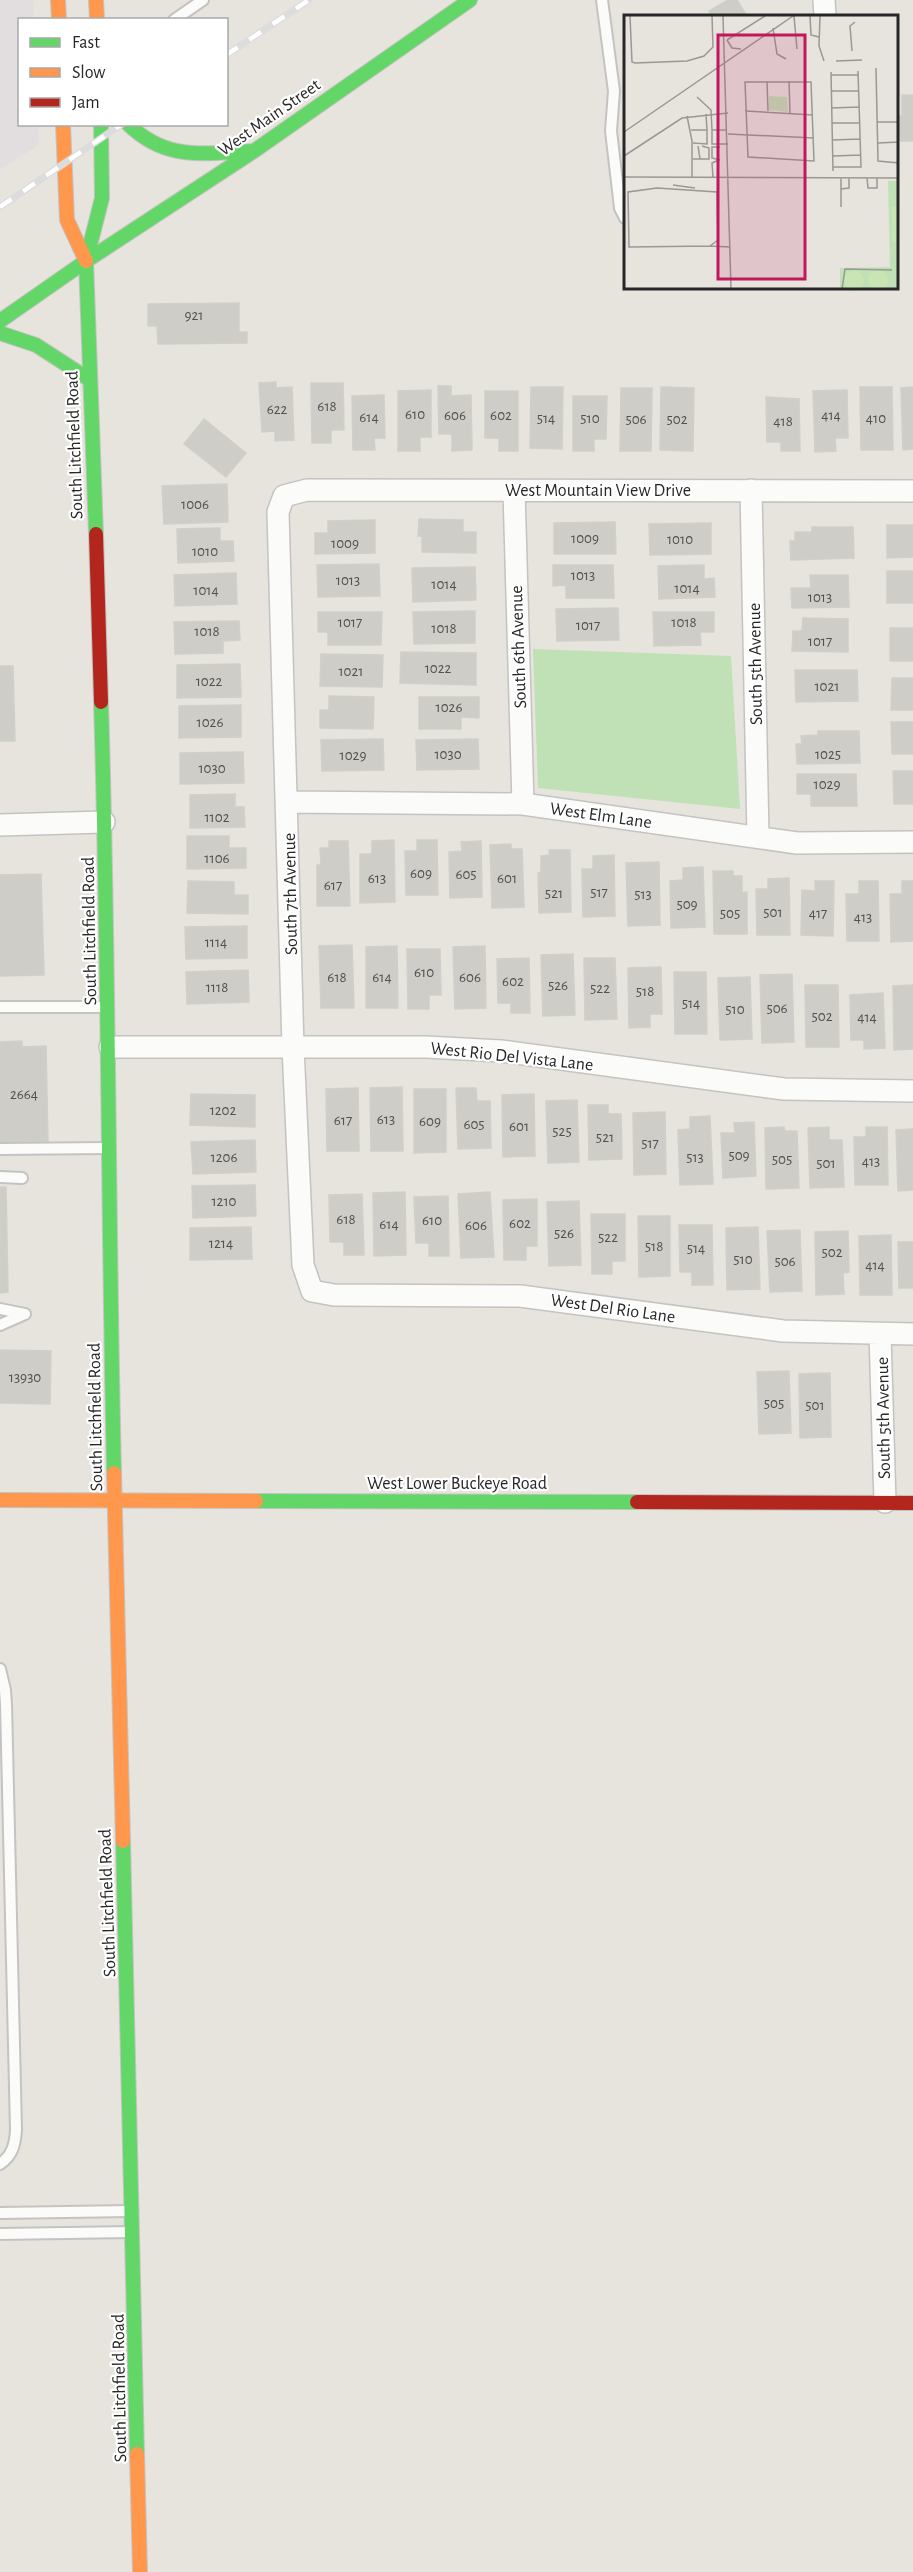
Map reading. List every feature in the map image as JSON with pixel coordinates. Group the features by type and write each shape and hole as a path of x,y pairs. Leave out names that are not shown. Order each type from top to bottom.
{"main road":[{"path":"58,0 59,18"},
{"path":"96,0 97,18"},
{"name":"West Main Street","path":"0,321 86,261 254,151 470,0"},
{"name":"South Litchfield Road","path":"63,126 68,220 86,261"},
{"name":"South Litchfield Road","path":"101,126 102,198 86,261 105,822 110,1047 110,1317 134,2211 141,2572"},
{"path":"130,126 150,143 165,149 182,152 254,151"},
{"path":"0,333 36,345 90,380"},
{"name":"West Lower Buckeye Road","path":"0,1500 913,1503"}],"street":[{"path":"824,0 825,15"},
{"name":"West Mountain View Drive","path":"284,496 307,490 913,491"},
{"name":"South 5th Avenue","path":"751,490 758,837"},
{"name":"South 6th Avenue","path":"514,491 523,804"},
{"name":"South 7th Avenue","path":"284,496 278,512 293,1047 303,1265 312,1291"},
{"name":"West Elm Lane","path":"287,802 523,804 797,843 913,842"},
{"path":"0,825 105,822"},
{"name":"West Rio Del Vista Lane","path":"110,1047 426,1047 501,1051 784,1089 913,1091"},
{"name":"West Del Rio Lane","path":"312,1291 334,1294 520,1296 783,1331 913,1334"},
{"name":"South 5th Avenue","path":"880,1334 885,1502"}],"lane":[{"path":"177,18 203,0"},
{"path":"602,0 614,91 611,131 620,208 624,216"},
{"path":"0,1007 108,1007"},
{"path":"0,1149 111,1148"},
{"path":"0,1177 22,1178"},
{"path":"0,1309 25,1314 0,1325"},
{"path":"0,1669 6,1704 16,2130 15,2147 6,2160 0,2164"},
{"path":"0,2213 134,2211"},
{"path":"0,2234 134,2232"}],"shaded area":[{"path":"0,0 33,0 34,18 18,18 18,126 38,126 39,145 0,169"}],"green space":[{"path":"533,649 731,656 740,809 538,788"}],"building":[{"path":"728,0 737,0 746,15 711,15 709,11"},
{"path":"902,95 913,95 913,141 899,141"},
{"path":"239,303 239,332 247,332 247,343 158,344 157,326 148,326 148,304"},
{"path":"276,382 276,388 292,387 294,440 275,441 275,431 262,432 259,383"},
{"path":"311,383 343,383 344,430 331,430 331,443 312,443"},
{"path":"438,386 451,386 451,396 471,395 472,450 452,451 452,434 439,434"},
{"path":"531,387 563,387 562,449 530,448"},
{"path":"661,387 694,388 693,451 660,450"},
{"path":"860,387 892,387 893,450 861,450"},
{"path":"913,387 913,449 903,450 901,388"},
{"path":"621,388 652,388 651,451 620,451"},
{"path":"431,390 431,437 420,437 420,451 398,451 398,391"},
{"path":"847,390 848,438 835,438 836,451 815,452 813,391"},
{"path":"485,391 518,391 518,451 499,451 499,438 485,438"},
{"path":"384,395 385,438 374,438 375,450 353,450 352,396"},
{"path":"573,396 607,396 606,439 594,439 594,451 573,451"},
{"path":"766,397 799,399 800,451 781,451 781,442 767,442"},
{"path":"204,419 246,453 226,477 184,444"},
{"path":"227,484 228,522 164,524 162,486"},
{"path":"419,519 463,520 463,532 476,532 476,553 422,552 422,536 418,536"},
{"path":"375,520 375,553 315,554 315,533 328,533 328,521"},
{"path":"615,522 616,554 554,554 554,523"},
{"path":"711,523 711,554 650,555 649,524"},
{"path":"887,525 913,525 913,557 887,558"},
{"path":"812,527 853,527 854,558 791,560 790,541 795,541 795,532 812,532"},
{"path":"220,528 220,541 233,541 234,561 178,563 177,529"},
{"path":"379,564 380,596 318,597 317,565"},
{"path":"553,565 613,565 614,598 566,598 566,585 553,586"},
{"path":"704,565 704,579 714,578 715,597 659,599 658,566"},
{"path":"475,567 476,600 413,602 412,568"},
{"path":"887,571 913,571 913,603 887,603"},
{"path":"236,573 237,604 175,606 174,575"},
{"path":"810,575 848,575 849,607 792,608 791,588 811,588"},
{"path":"618,608 619,640 557,641 556,609"},
{"path":"475,611 475,643 414,644 413,612"},
{"path":"318,612 382,612 381,645 328,645 328,632 318,632"},
{"path":"653,612 714,612 714,632 700,632 701,645 654,646"},
{"path":"803,618 848,619 848,652 792,651 793,631 802,631"},
{"path":"239,621 240,640 223,641 223,653 175,654 174,622"},
{"path":"890,628 913,628 913,661 890,661"},
{"path":"401,652 476,653 476,685 400,683"},
{"path":"321,654 383,655 382,687 320,686"},
{"path":"240,664 241,697 177,698 177,665"},
{"path":"0,666 13,666 15,741 0,741"},
{"path":"795,670 857,670 858,701 796,702"},
{"path":"892,678 913,678 913,710 891,710"},
{"path":"329,696 374,697 373,729 320,728 320,710 329,710"},
{"path":"419,697 479,697 479,718 461,717 461,729 419,729"},
{"path":"241,705 241,737 179,738 179,706"},
{"path":"891,722 913,722 913,754 892,754"},
{"path":"818,731 859,731 860,763 797,764 796,744 802,744 801,736 818,735"},
{"path":"383,739 384,770 322,771 321,740"},
{"path":"478,739 479,769 417,770 416,740"},
{"path":"243,752 244,783 180,784 180,753"},
{"path":"893,771 913,771 913,804 894,804"},
{"path":"797,774 856,774 857,806 811,806 811,794 797,794"},
{"path":"235,794 235,807 244,807 245,827 190,828 190,795"},
{"path":"187,836 229,836 229,848 246,848 246,868 187,869"},
{"path":"394,840 395,902 360,903 360,854 372,854 372,841"},
{"path":"417,840 437,840 438,895 406,895 405,851 417,851"},
{"path":"329,841 348,841 350,906 317,906 317,865 321,865 320,848 329,848"},
{"path":"481,841 482,897 450,898 449,852 462,851 461,842"},
{"path":"511,844 511,849 522,849 524,907 492,908 490,845"},
{"path":"549,850 570,850 571,912 539,913 538,873 541,872 541,856 550,855"},
{"path":"614,855 615,916 583,917 582,869 593,869 593,856"},
{"path":"659,862 660,925 628,926 626,863"},
{"path":"703,867 705,927 671,928 670,881 683,880 683,868"},
{"path":"713,871 733,871 733,876 742,876 742,893 747,892 747,934 714,934"},
{"path":"41,874 44,975 0,976 0,875"},
{"path":"789,878 790,935 757,935 756,889 768,889 768,879"},
{"path":"188,881 234,882 234,895 248,895 248,914 187,913"},
{"path":"815,881 834,881 833,936 801,935 802,890 815,891"},
{"path":"859,881 878,881 879,941 847,941 846,894 859,894"},
{"path":"902,881 913,881 913,941 891,942 890,894 902,894"},
{"path":"247,926 247,958 186,959 185,927"},
{"path":"352,945 354,1008 321,1008 319,946"},
{"path":"397,946 398,1008 366,1008 366,947"},
{"path":"485,946 486,1008 455,1009 453,947"},
{"path":"407,949 440,949 441,995 429,995 429,1009 408,1009"},
{"path":"573,954 575,1015 543,1016 541,955"},
{"path":"529,958 530,1013 511,1013 511,1003 498,1003 497,959"},
{"path":"584,958 615,958 617,1019 585,1020"},
{"path":"661,967 662,1014 650,1014 650,1027 629,1028 628,968"},
{"path":"248,970 249,1002 187,1004 186,972"},
{"path":"674,972 706,972 707,1034 675,1034"},
{"path":"792,974 794,1042 762,1043 760,975"},
{"path":"750,977 752,1039 720,1040 718,978"},
{"path":"805,985 838,985 839,1047 806,1047"},
{"path":"913,985 913,1049 894,1050 893,986"},
{"path":"883,993 885,1048 864,1049 864,1040 851,1040 850,995"},
{"path":"22,1041 22,1047 46,1046 48,1142 0,1143 0,1042"},
{"path":"402,1087 403,1151 371,1151 370,1088"},
{"path":"358,1088 359,1151 327,1151 326,1089"},
{"path":"456,1088 476,1088 477,1101 490,1101 491,1148 458,1149"},
{"path":"414,1089 446,1089 446,1152 414,1153"},
{"path":"191,1094 255,1095 255,1127 190,1125"},
{"path":"534,1094 535,1156 503,1157 502,1095"},
{"path":"577,1100 579,1162 548,1163 546,1101"},
{"path":"588,1105 608,1105 608,1114 621,1114 622,1159 589,1160"},
{"path":"665,1112 666,1174 634,1175 633,1113"},
{"path":"710,1116 713,1184 680,1185 678,1130 690,1129 690,1117"},
{"path":"754,1122 756,1176 723,1178 721,1133 735,1133 734,1123"},
{"path":"784,1127 785,1131 797,1131 799,1188 766,1189 765,1128"},
{"path":"829,1127 829,1140 842,1140 844,1187 810,1188 808,1128"},
{"path":"866,1127 887,1127 888,1185 855,1185 854,1137 866,1137"},
{"path":"913,1129 913,1190 898,1191 896,1130"},
{"path":"255,1140 256,1172 193,1174 191,1142"},
{"path":"255,1185 256,1216 193,1218 192,1186"},
{"path":"0,1187 6,1187 8,1292 0,1293"},
{"path":"405,1192 406,1255 374,1256 373,1193"},
{"path":"490,1192 494,1257 461,1258 458,1194"},
{"path":"362,1194 364,1255 344,1255 344,1242 330,1242 329,1195"},
{"path":"448,1196 449,1256 429,1256 429,1243 416,1243 414,1197"},
{"path":"537,1199 537,1246 526,1246 526,1260 504,1260 503,1200"},
{"path":"579,1201 581,1265 549,1266 547,1202"},
{"path":"591,1214 625,1214 625,1261 612,1261 612,1274 592,1274"},
{"path":"638,1216 670,1216 670,1276 639,1277"},
{"path":"679,1225 712,1225 713,1285 692,1285 692,1272 680,1272"},
{"path":"251,1227 252,1259 190,1260 190,1228"},
{"path":"758,1227 760,1289 727,1290 726,1228"},
{"path":"800,1230 802,1291 770,1292 767,1231"},
{"path":"848,1231 849,1272 843,1273 844,1294 816,1295 815,1232"},
{"path":"891,1235 892,1295 860,1295 859,1236"},
{"path":"898,1242 913,1242 913,1288 899,1288"},
{"path":"0,1350 51,1351 50,1404 0,1403"},
{"path":"789,1371 791,1433 759,1434 757,1372"},
{"path":"830,1373 831,1437 800,1438 799,1374"}],"railway":[{"path":"228,54 309,0"},
{"path":"0,207 119,126"}],"traffic: fast":[{"path":"0,321 86,261 254,151 470,0"},
{"path":"96,534 86,261 102,198 101,126"},
{"path":"130,126 157,145 172,150 202,153 254,151"},
{"path":"0,333 36,345 90,380"},
{"path":"101,702 114,1473"},
{"path":"256,1501 637,1502"},
{"path":"123,1841 137,2454"}],"traffic: slow":[{"path":"58,0 59,18"},
{"path":"96,0 97,18"},
{"path":"63,126 67,220 86,261"},
{"path":"114,1473 123,1841"},
{"path":"0,1500 256,1501"},
{"path":"137,2454 140,2572"}],"traffic: jam":[{"path":"96,534 101,702"},
{"path":"637,1502 913,1503"}]}
